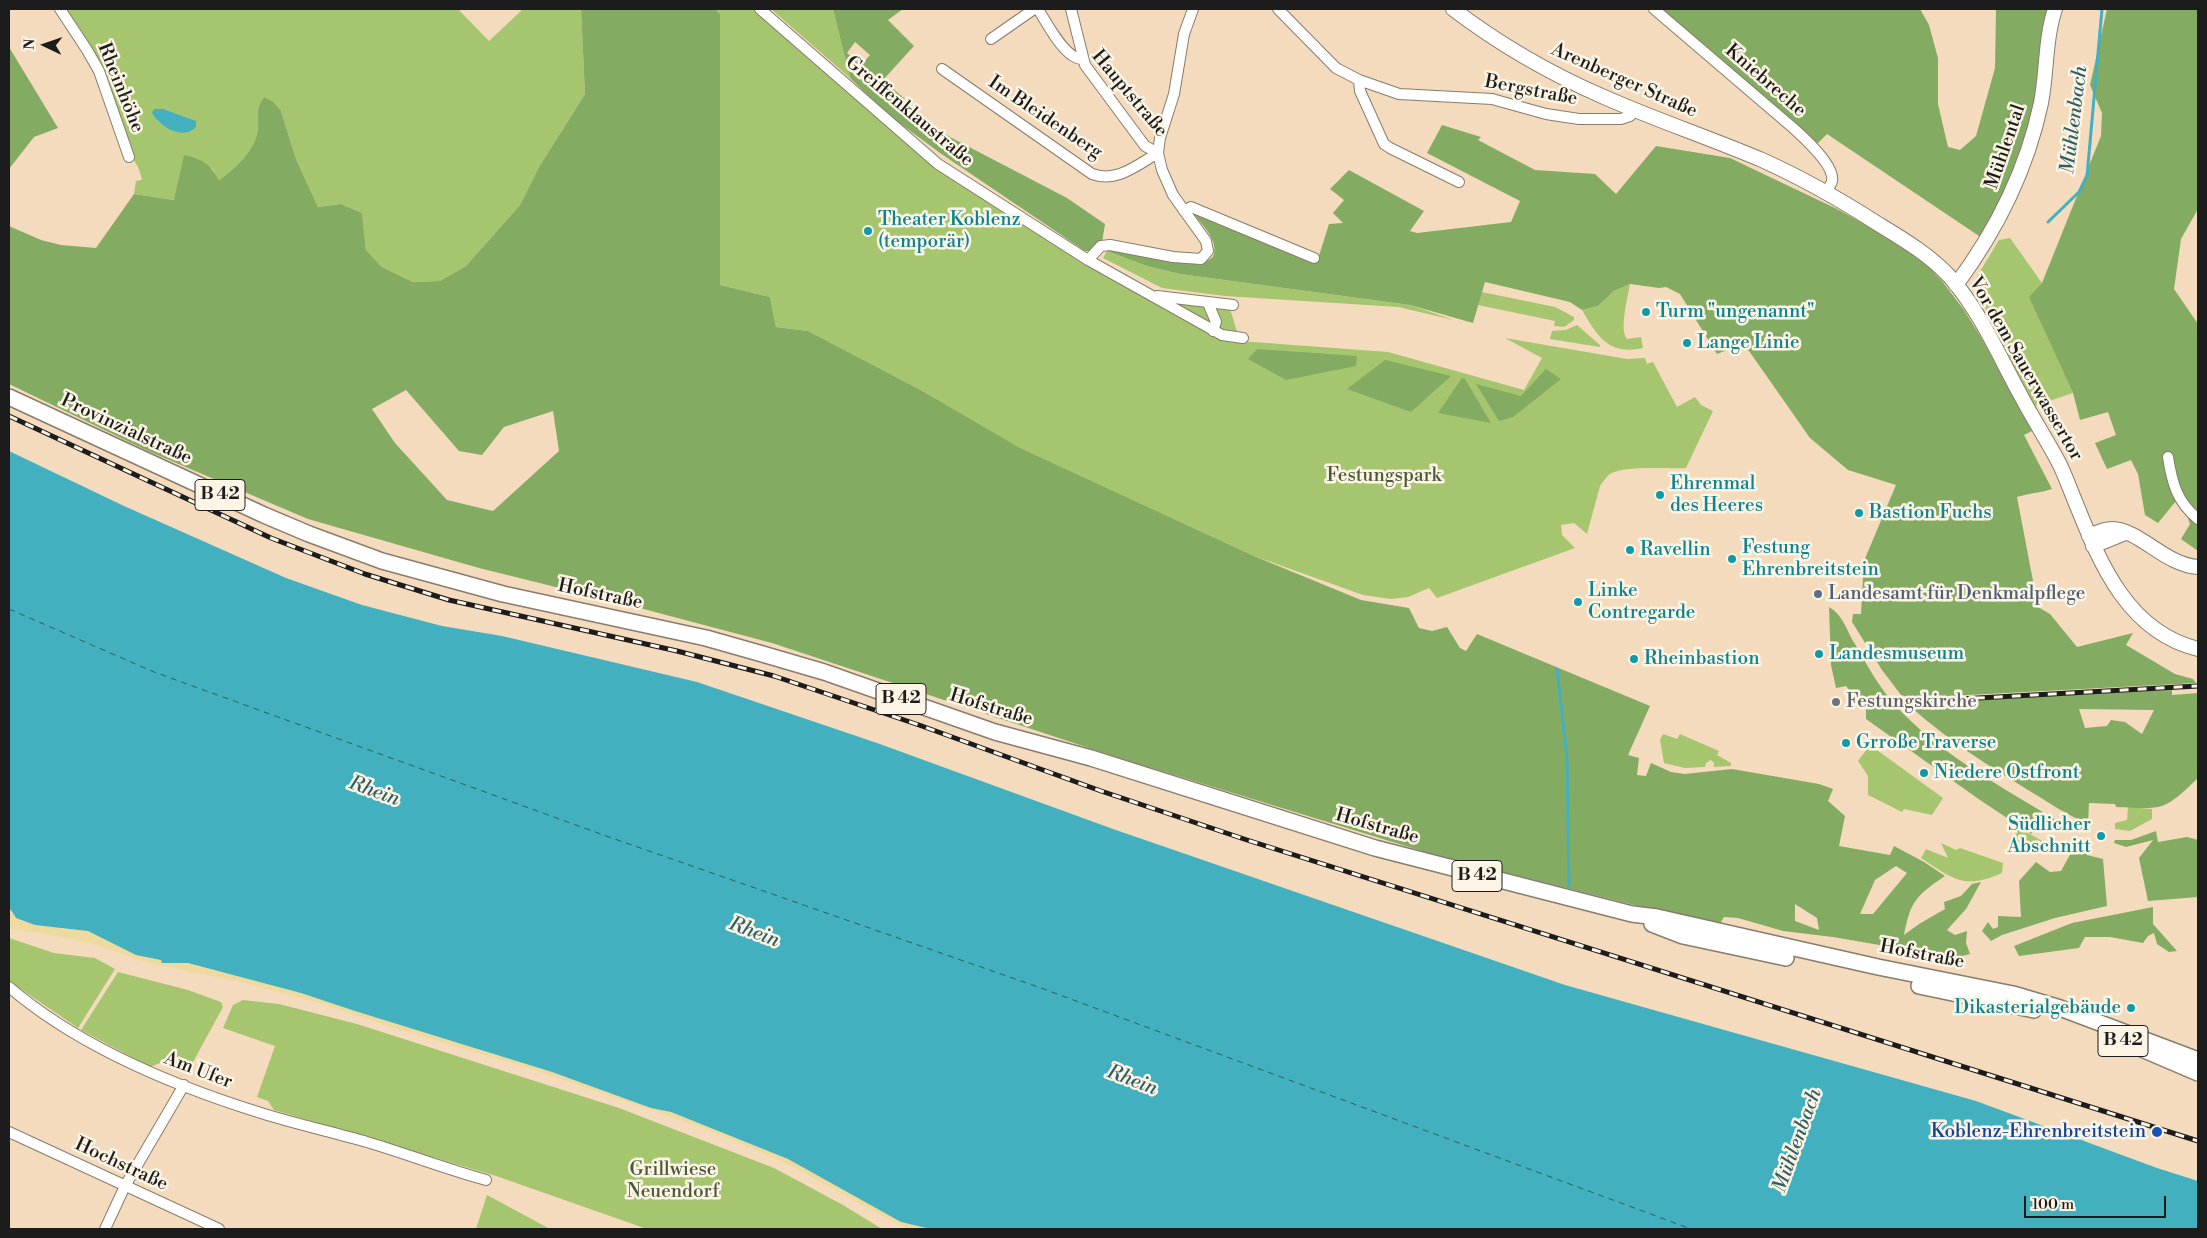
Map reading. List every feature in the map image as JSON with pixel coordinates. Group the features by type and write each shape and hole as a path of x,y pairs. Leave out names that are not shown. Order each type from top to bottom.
{"main road":[{"name":"Arenberger Straße","path":"1453,9 1500,42 1586,89 1734,148"},
{"name":"Mühlental","path":"1956,285 1994,227 2006,203 2024,157 2041,103 2050,31 2055,9"},
{"name":"Vor dem Sauerwassertor","path":"1734,148 1794,175 1826,192 1922,252 1941,267 1956,285 1980,322 2033,420 2059,463 2091,541 2115,586 2139,616 2170,639 2198,649"},
{"name":"Provinzialstraße","path":"9,397 309,534"},
{"path":"2091,541 2110,529 2125,533 2164,556 2183,564 2198,567"},
{"name":"Hofstraße","path":"309,534 421,573 503,594 706,638 824,672 995,732 1091,758 1375,848 1632,914 1657,917 1878,968 2013,994 2060,1008 2198,1060"},
{"name":"Hofstraße","path":"1632,914 1683,936 2035,1010 2105,1033 2198,1073"}],"street":[{"name":"Rheinhöhe","path":"60,9 99,71 128,157"},
{"name":"Greiffenklaustraße","path":"760,9 938,164 1088,260 1213,331 1226,337 1243,338"},
{"path":"992,39 1034,9"},
{"name":"Hauptstraße","path":"1038,9 1059,41 1075,57 1082,59 1088,71 1145,146 1158,153"},
{"path":"1071,9 1082,59"},
{"path":"1088,260 1101,246 1110,245 1173,257 1201,259 1206,255 1209,246 1173,195 1165,179 1158,153 1160,138 1174,94 1184,34 1193,9"},
{"name":"Bergstraße","path":"1278,9 1331,64 1359,80 1399,94 1492,99 1562,117 1614,119 1630,116 1635,109"},
{"name":"Kniebreche","path":"1654,9 1792,126 1813,148 1831,173 1831,183 1826,192"},
{"name":"Im Bleidenberg","path":"942,69 1092,174 1106,178 1118,176 1158,153"},
{"path":"1359,80 1360,91 1384,144 1459,182"},
{"path":"1184,211 1191,207 1314,258"},
{"name":"Greiffenklaustraße","path":"1146,293 1167,298 1233,305"},
{"path":"1208,303 1216,322 1213,331"},
{"path":"2168,457 2171,478 2177,496 2198,519"},
{"name":"Am Ufer","path":"9,987 28,1003 104,1050 184,1086 262,1114 391,1149 486,1180"},
{"path":"105,1229 124,1186 184,1086"},
{"name":"Hochstraße","path":"9,1132 219,1229"}],"green space":[{"path":"66,9 458,9 489,41 523,9 581,9 585,94 539,167 520,205 466,266 440,281 413,282 382,267 366,250 362,213 341,204 318,207 296,159 281,111 264,97 258,108 258,127 254,143 239,164 226,175 219,180 212,168 174,200 134,194 136,181 142,180 139,169 131,155 109,87 91,47"},
{"path":"581,9 715,9 720,14 720,285 770,297 776,327 808,331 919,389 1020,448 1254,556 1361,600 1409,608 1419,628 1432,631 1447,627 1460,648 1466,651 1477,634 1650,706 1628,755 1639,758 1637,775 1646,776 1651,763 1671,772 1685,774 1732,769 1819,784 1833,789 1828,801 1845,816 1839,846 1890,855 1894,846 1945,876 1916,900 1909,914 1904,935 1945,909 1944,902 1961,896 1972,884 1981,882 1966,909 1947,930 1955,935 1967,931 1966,943 1970,954 1943,956 1833,937 1783,931 1738,918 1724,917 1719,925 1710,924 1435,855 1119,758 772,643 479,568 308,519 148,451 9,384 9,226 41,240 61,245 96,248 134,194 174,200 184,155 204,163 212,169 219,180 232,170 245,157 254,143 258,127 258,108 264,97 273,102 281,111 296,159 318,207 341,204 362,213 366,250 382,267 413,282 440,281 466,266 520,205 539,167 585,94","holes":["406,390 459,451 482,455 504,427 553,411 559,451 493,511 447,500 395,443 372,409","1896,866 1907,873 1873,914 1860,914 1875,880","1795,904 1817,918 1819,930 1795,921"]},
{"name":"Festungspark","path":"715,9 755,9 937,165 1150,300 1230,309 1240,341 1388,352 1524,390 1542,358 1505,338 1627,359 1645,358 1647,364 1653,362 1677,407 1695,397 1701,405 1713,411 1686,468 1636,468 1610,474 1600,486 1587,534 1574,523 1561,525 1562,535 1575,548 1437,598 1429,588 1408,597 1391,599 1363,595 1254,556 1019,448 919,389 808,331 776,327 770,297 720,285 720,15"},
{"path":"771,9 833,9 850,78"},
{"path":"833,9 903,9 888,20 914,46 883,80 905,99 898,103 950,137 1067,198 1105,224 1102,242 1090,251 1085,251 940,153 886,113 850,78","holes":["855,42 870,55 861,65 847,53"]},
{"path":"1659,9 1920,9 1929,25 1938,58 1938,104 1948,147 1960,150 1976,136 1995,68 1996,9 2050,9 2034,114 2008,187 1982,238 1827,134 1814,147"},
{"path":"2107,9 2198,9 2198,209 2181,239 2174,289 2198,324 2198,515 2176,501 2158,523 2145,515 2138,474 2131,460 2107,469 2095,443 2116,435 2108,412 2080,420 2073,393 2029,297 2042,283 2101,136 2102,113 2090,85"},
{"path":"9,47 58,128 34,137 9,169"},
{"path":"1442,125 1481,137 1478,140 1535,170 1595,174 1616,194 1656,146 1730,158 1837,209 1916,253 1942,281 1964,310 1982,339 2032,431 2024,435 2052,489 2017,497 2038,607 2050,614 2077,647 2133,633 2126,645 2175,674 2193,679 2196,683 1912,698 1901,695 1882,670 1852,622 1853,614 1861,614 1864,561 1896,485 1848,470 1810,438 1749,351 1737,346 1717,354 1680,294 1666,287 1659,288 1630,284 1614,291 1598,306 1582,310 1570,302 1485,282 1473,323 1410,305 1180,274 1147,266 1107,251 1117,250 1163,261 1203,264 1213,257 1214,244 1208,232 1191,211 1317,262 1329,224 1343,223 1333,213 1344,200 1330,189 1349,170 1424,211 1410,231 1417,233 1511,222 1520,201 1427,153"},
{"path":"2010,238 2042,283 2030,298 2073,393 2034,406 1973,283 1999,240"},
{"path":"1107,251 1147,266 1180,274 1410,305 1454,320 1398,307 1225,296 1162,288 1103,258"},
{"path":"1630,284 1625,313 1625,335 1627,339 1641,337 1643,348 1631,350 1621,349 1605,342 1593,328 1582,310 1598,306 1614,291"},
{"path":"1482,292 1555,307 1574,317 1574,320 1564,327 1554,326 1555,321 1478,305"},
{"path":"1577,325 1600,347 1550,339 1552,331 1566,330"},
{"path":"1257,349 1357,356 1356,366 1286,380 1248,359"},
{"path":"1385,360 1451,376 1411,412 1347,389"},
{"path":"1546,369 1561,379 1513,417 1499,421 1476,384 1521,396"},
{"path":"1462,378 1465,379 1491,423 1438,413"},
{"path":"2186,513 2198,523 2198,551 2181,539 2190,524"},
{"path":"1829,607 1841,619 1885,693 1915,725 1974,770 2061,823 2053,830 2038,821 2031,834 1866,719 1866,709 1874,709 1873,698 1856,698 1846,686 1836,688 1831,665"},
{"path":"2172,690 2172,695 2198,693 2198,778 2177,797 2162,806 2132,808 2116,807 2115,804 2089,803 2088,824 2058,808 1968,752 1912,708 1912,703","holes":["2079,709 2154,710 2142,734 2125,722 2111,720 2107,726 2085,728"]},
{"path":"1663,734 1677,739 1680,734 1719,751 1717,755 1731,763 1731,766 1714,767 1714,763 1711,760 1706,763 1705,767 1685,768 1664,763 1660,740"},
{"path":"1870,745 1943,798 1932,815 1904,809 1902,812 1868,795 1868,776 1858,761"},
{"path":"2128,807 2152,809 2152,819 2130,831 2115,829 2115,823 2127,820"},
{"path":"2019,828 2044,842 2041,848 2030,842 2027,845 2022,844 2013,855 2009,851"},
{"path":"2156,831 2158,842 2187,837 2198,840 2198,897 2148,901 2139,858 2153,840 2126,847 2114,843 2115,840 2131,840"},
{"path":"2074,835 2079,850 2087,851 2087,855 2103,859 2107,906 2055,918 2002,935 1991,941 1982,931 1988,922 1993,929 1998,927 1998,916 2021,917 2019,881 2036,862 2050,872 2061,871 2072,851 2071,842"},
{"path":"1941,843 1956,850 1960,848 2003,863 2002,873 1978,881 1968,881 1959,880 1942,872 1921,858 1926,849 1948,858"},
{"path":"2153,907 2153,924 2177,951 2169,952 2157,944 2154,933 2148,936 2143,943 2110,937 2085,937 2079,948 2019,956 2014,946 2072,923"},
{"path":"9,938 54,953 95,958 115,969 78,1028 9,981"},
{"path":"118,972 188,990 221,1002 223,1007 193,1062 185,1072 160,1063 150,1067 81,1030"},
{"name":"Grillwiese Neuendorf","path":"243,1000 279,1004 357,1024 619,1108 774,1168 843,1205 882,1229 647,1229 496,1176 274,1110 268,1101 257,1097 275,1046 223,1028 233,1005"},
{"path":"487,1195 550,1229 476,1229"}],"sand":[{"path":"9,909 16,919 35,925 88,931 136,955 188,963 301,993 552,1072 651,1108 671,1112 788,1159 901,1222 931,1229 906,1229 793,1167 703,1128 528,1068 388,1026 327,1005 241,982 148,963 93,944 40,933 20,931 9,927"}],"water":[{"path":"154,109 163,109 196,121 196,127 184,133 172,130 156,118 152,113"},
{"name":"Rhein","path":"9,451 124,506 286,578 362,605 442,626 502,636 697,682 877,743 1113,829 1565,985 1976,1101 2157,1168 2198,1181 2198,1229 931,1229 901,1222 788,1159 671,1112 651,1108 552,1072 301,993 188,963 162,963 161,960 136,955 88,931 35,925 16,918 9,909"}],"waterway":[{"name":"Mühlenbach","path":"2048,222 2079,192 2087,176 2102,9"},
{"path":"1557,669 1567,757 1569,886"}],"ferry route":[{"path":"9,609 154,672 609,837 1041,988 1691,1229"}],"railway":[{"path":"9,416 271,538 365,574 449,600 677,651 774,676 919,725 1101,791 1247,840 2198,1141"},
{"path":"1868,704 2198,686"}],"place":[{"name":"Theater Koblenz (temporär)","path":"868,231"},
{"name":"Turm \"ungenannt\"","path":"1646,312"},
{"name":"Lange Linie","path":"1687,343"},
{"name":"Ehrenmal des Heeres","path":"1660,495"},
{"name":"Bastion Fuchs","path":"1859,513"},
{"name":"Ravellin","path":"1630,550"},
{"name":"Festung Ehrenbreitstein","path":"1732,559"},
{"name":"Landesamt für Denkmalpflege","path":"1818,594"},
{"name":"Linke Contregarde","path":"1578,602"},
{"name":"Landesmuseum","path":"1819,654"},
{"name":"Rheinbastion","path":"1634,659"},
{"name":"Festungskirche","path":"1836,702"},
{"name":"Grroße Traverse","path":"1846,743"},
{"name":"Niedere Ostfront","path":"1924,773"},
{"name":"Südlicher Abschnitt","path":"2101,836"},
{"name":"Dikasterialgebäude","path":"2131,1008"},
{"name":"Koblenz-Ehrenbreitstein","path":"2157,1132"}]}
